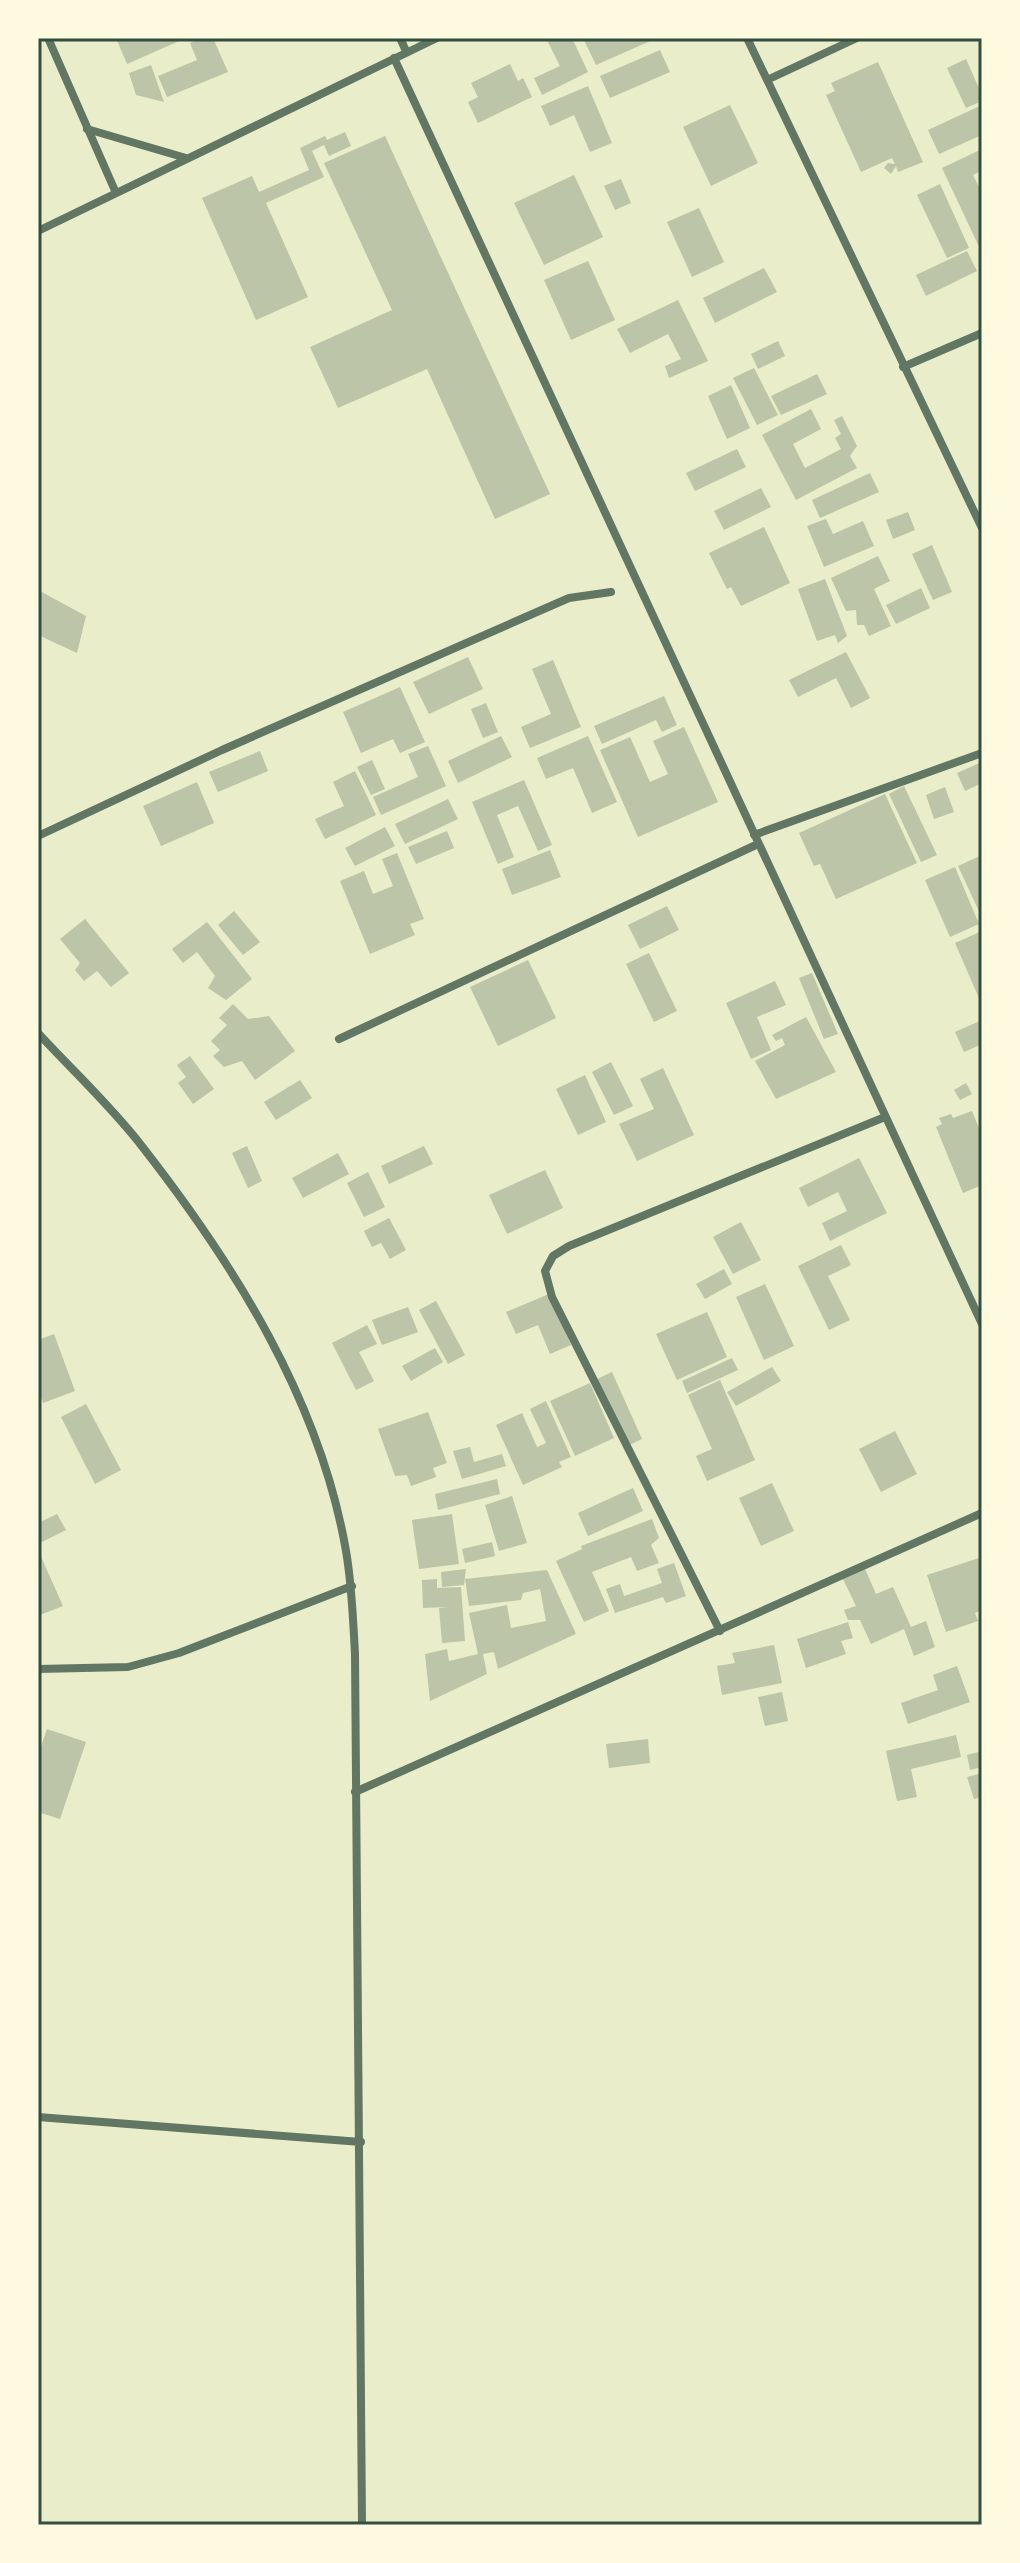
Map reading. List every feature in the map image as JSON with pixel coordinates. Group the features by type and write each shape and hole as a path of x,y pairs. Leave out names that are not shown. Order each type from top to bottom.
{"street":[{"path":"48,38 116,193"},
{"path":"400,38 406,51"},
{"path":"38,231 437,38"},
{"path":"747,38 982,528"},
{"path":"767,80 857,38"},
{"path":"394,58 982,1324"},
{"path":"87,129 186,158"},
{"path":"903,367 982,333"},
{"path":"38,836 222,750 543,609 569,598 611,592"},
{"path":"339,1039 756,840 982,753"},
{"path":"38,1033 139,1142 208,1235 269,1331 325,1467 352,1586 361,2142 362,2525"},
{"path":"720,1631 552,1297 545,1271 553,1256 569,1246 885,1117"},
{"path":"355,1792 982,1513"},
{"path":"38,1669 128,1667 179,1653 352,1586"},
{"path":"38,2117 361,2142"}],"building":[{"path":"116,38 186,38 127,64"},
{"path":"200,38 213,38 228,72 167,97 158,76 197,60 190,43"},
{"path":"546,38 572,38 588,72 542,95 534,78 560,66"},
{"path":"583,38 657,38 596,65"},
{"path":"660,50 670,72 610,98 600,76"},
{"path":"966,59 982,101 966,108 947,68"},
{"path":"878,62 923,162 898,172 896,166 891,174 884,168 888,163 895,164 892,158 861,172 826,95 835,91 831,83"},
{"path":"510,64 518,81 523,78 532,97 478,123 468,102 478,97 471,83"},
{"path":"151,65 164,102 136,95 129,73"},
{"path":"588,86 612,143 590,152 574,115 550,126 541,106"},
{"path":"730,105 758,163 711,186 683,127"},
{"path":"982,105 982,135 939,154 928,130"},
{"path":"345,132 351,146 329,156 324,145 312,151 324,177 266,203 308,297 256,320 202,198 252,176 259,192 309,170 300,148 325,136 327,140"},
{"path":"385,136 550,494 495,519 427,369 338,408 310,347 392,310 324,163"},
{"path":"982,149 982,171 973,175 982,193 982,253 942,168"},
{"path":"574,175 603,237 544,265 514,203"},
{"path":"621,179 631,203 615,210 604,186"},
{"path":"940,184 969,248 947,258 917,195"},
{"path":"699,208 724,262 692,277 667,222"},
{"path":"967,251 977,271 926,296 916,275"},
{"path":"588,261 615,320 571,340 544,280"},
{"path":"764,268 777,292 715,323 703,298"},
{"path":"678,300 708,361 669,378 665,366 681,359 668,334 630,353 617,329"},
{"path":"778,341 785,356 758,369 751,354"},
{"path":"754,368 778,415 757,425 733,378"},
{"path":"817,374 827,394 781,415 771,396"},
{"path":"731,385 750,428 727,439 708,396"},
{"path":"811,409 821,429 793,444 805,468 841,449 835,438 841,434 834,420 842,416 857,446 850,456 857,468 796,500 762,435"},
{"path":"737,449 746,467 695,491 686,473"},
{"path":"870,473 879,492 820,518 812,500"},
{"path":"761,488 771,507 724,530 714,511"},
{"path":"908,512 915,530 893,539 886,520"},
{"path":"826,519 833,534 863,521 874,546 824,567 807,526"},
{"path":"764,527 790,583 741,606 731,587 727,589 709,553"},
{"path":"932,545 952,592 933,600 912,554"},
{"path":"878,556 890,581 874,589 891,626 869,636 864,625 857,625 856,610 846,611 831,578"},
{"path":"825,579 847,636 838,643 835,635 817,641 798,589"},
{"path":"921,588 930,608 896,624 886,605"},
{"path":"38,590 86,616 77,653 38,635"},
{"path":"846,652 870,698 851,708 836,678 798,697 789,680"},
{"path":"468,657 483,689 429,714 413,682"},
{"path":"553,660 581,727 530,748 521,727 551,714 532,669"},
{"path":"400,687 425,742 400,753 393,739 361,753 343,712"},
{"path":"664,696 677,725 662,732 656,720 602,744 594,726"},
{"path":"486,703 498,732 483,738 471,709"},
{"path":"684,727 718,802 638,837 600,750 630,737 650,782 668,774 653,741"},
{"path":"501,736 512,757 458,783 448,761"},
{"path":"588,736 617,802 592,813 573,768 546,779 537,758"},
{"path":"428,746 446,786 381,815 373,797 418,777 408,754"},
{"path":"260,751 268,771 218,792 209,772"},
{"path":"372,760 385,789 371,795 357,767"},
{"path":"982,762 982,783 965,791 957,773"},
{"path":"355,771 376,815 325,839 315,819 344,806 333,782"},
{"path":"524,780 552,845 538,851 518,806 497,815 514,857 498,864 472,802"},
{"path":"197,782 214,823 161,846 143,806"},
{"path":"904,786 937,855 921,862 889,794"},
{"path":"945,787 954,812 934,819 926,795"},
{"path":"885,794 917,863 836,899 820,864 814,866 799,833"},
{"path":"448,799 458,819 405,844 395,824"},
{"path":"385,827 395,846 355,866 345,848"},
{"path":"447,831 454,848 416,864 408,847"},
{"path":"550,850 561,877 512,895 502,869"},
{"path":"397,853 424,919 410,924 415,935 370,954 340,881 364,871 373,894 393,886 382,859"},
{"path":"980,856 982,860 982,918 958,866"},
{"path":"955,867 979,924 950,937 925,880"},
{"path":"667,906 679,930 640,949 628,925"},
{"path":"234,911 260,942 243,955 218,925"},
{"path":"85,919 129,973 111,987 97,971 84,981 75,970 80,963 60,939"},
{"path":"207,922 252,979 226,1000 208,988 215,976 197,952 183,963 172,949"},
{"path":"982,931 982,1005 955,943"},
{"path":"649,953 677,1011 654,1022 626,964"},
{"path":"528,960 556,1018 498,1046 470,987"},
{"path":"812,973 838,1034 824,1039 799,978"},
{"path":"775,981 786,1005 757,1017 771,1050 751,1059 726,1003"},
{"path":"233,1004 248,1019 269,1016 295,1051 255,1080 242,1061 224,1067 213,1056 220,1050 211,1041 227,1025 219,1018"},
{"path":"806,1017 836,1072 776,1099 755,1061 785,1045 782,1038 776,1041 772,1035"},
{"path":"982,1020 982,1044 964,1052 955,1032"},
{"path":"190,1056 214,1089 193,1104 178,1083 186,1077 177,1065"},
{"path":"611,1062 633,1106 614,1115 592,1072"},
{"path":"663,1068 694,1135 637,1161 619,1124 654,1109 640,1079"},
{"path":"585,1075 606,1122 578,1135 556,1089"},
{"path":"300,1080 312,1098 276,1120 264,1102"},
{"path":"966,1083 972,1094 960,1100 954,1090"},
{"path":"972,1111 982,1136 982,1185 963,1193 936,1127 942,1124 939,1118 951,1114 953,1118"},
{"path":"247,1146 262,1181 248,1188 232,1153"},
{"path":"424,1146 433,1164 389,1184 381,1166"},
{"path":"338,1153 349,1174 303,1198 292,1178"},
{"path":"859,1158 887,1213 830,1241 822,1223 847,1211 838,1192 808,1207 799,1188"},
{"path":"545,1170 563,1208 507,1234 489,1195"},
{"path":"368,1172 385,1207 364,1217 347,1183"},
{"path":"389,1218 406,1250 390,1259 381,1243 372,1247 364,1231"},
{"path":"741,1222 761,1260 733,1274 713,1237"},
{"path":"841,1245 851,1265 828,1276 850,1320 829,1330 798,1266"},
{"path":"724,1269 732,1284 705,1299 696,1284"},
{"path":"765,1284 794,1346 764,1360 736,1297"},
{"path":"549,1294 571,1345 550,1354 538,1325 516,1334 506,1312"},
{"path":"436,1301 465,1355 448,1364 419,1310"},
{"path":"408,1307 418,1332 382,1345 372,1320"},
{"path":"707,1312 727,1357 677,1380 656,1334"},
{"path":"367,1325 377,1344 359,1352 374,1381 356,1390 332,1343"},
{"path":"54,1334 75,1391 43,1403 38,1389 38,1340"},
{"path":"435,1348 443,1362 411,1381 402,1366"},
{"path":"732,1358 738,1370 687,1393 682,1381"},
{"path":"772,1367 781,1381 736,1406 727,1392"},
{"path":"612,1372 642,1439 627,1446 597,1379"},
{"path":"720,1380 755,1460 707,1481 696,1456 712,1449 688,1395"},
{"path":"590,1383 614,1438 575,1456 550,1401"},
{"path":"546,1401 571,1457 559,1462 562,1467 523,1485 496,1425 522,1413 537,1447 546,1443 530,1409"},
{"path":"86,1404 121,1470 95,1484 61,1417"},
{"path":"428,1412 447,1463 433,1468 436,1477 411,1486 407,1475 395,1476 378,1429"},
{"path":"895,1431 917,1474 881,1492 859,1449"},
{"path":"470,1447 474,1462 502,1454 506,1466 462,1479 453,1451"},
{"path":"497,1479 500,1494 438,1510 435,1494"},
{"path":"772,1483 794,1531 761,1546 739,1498"},
{"path":"633,1488 643,1511 588,1536 578,1513"},
{"path":"512,1496 527,1543 499,1551 485,1505"},
{"path":"57,1514 66,1530 38,1544 38,1523"},
{"path":"452,1514 459,1564 419,1569 412,1520"},
{"path":"652,1519 659,1538 651,1545 659,1563 637,1571 631,1557 592,1572 609,1611 584,1622 556,1561 582,1549 581,1546"},
{"path":"492,1542 495,1556 465,1563 462,1549"},
{"path":"38,1550 63,1606 40,1615 38,1610"},
{"path":"982,1557 982,1610 975,1613 978,1621 946,1632 927,1575"},
{"path":"674,1563 686,1596 666,1603 663,1597 615,1613 606,1589 620,1584 624,1596 662,1583 657,1569"},
{"path":"466,1569 464,1585 442,1587 441,1572"},
{"path":"865,1569 876,1594 893,1587 911,1627 926,1621 935,1647 914,1656 904,1629 871,1644 860,1620 848,1620 844,1610 856,1606 843,1579"},
{"path":"547,1570 576,1634 498,1669 494,1652 483,1654 487,1674 430,1701 425,1654 447,1649 449,1661 478,1654 469,1613 507,1605 511,1628 546,1621 540,1589 523,1593 521,1600 469,1606 465,1579"},
{"path":"437,1579 437,1588 461,1587 465,1641 442,1643 439,1608 448,1607 423,1608 422,1580"},
{"path":"848,1622 853,1638 841,1641 846,1654 806,1668 797,1639"},
{"path":"774,1645 782,1683 722,1695 717,1666 735,1663 732,1653"},
{"path":"957,1666 970,1702 908,1724 901,1703 938,1690 933,1675"},
{"path":"782,1692 788,1721 765,1726 758,1697"},
{"path":"47,1729 86,1742 60,1819 38,1812 38,1755"},
{"path":"956,1735 961,1757 911,1769 917,1797 897,1801 886,1751"},
{"path":"648,1739 650,1763 609,1768 606,1744"},
{"path":"982,1751 982,1767 970,1770 967,1755"},
{"path":"982,1773 982,1797 974,1799 967,1777"}]}
